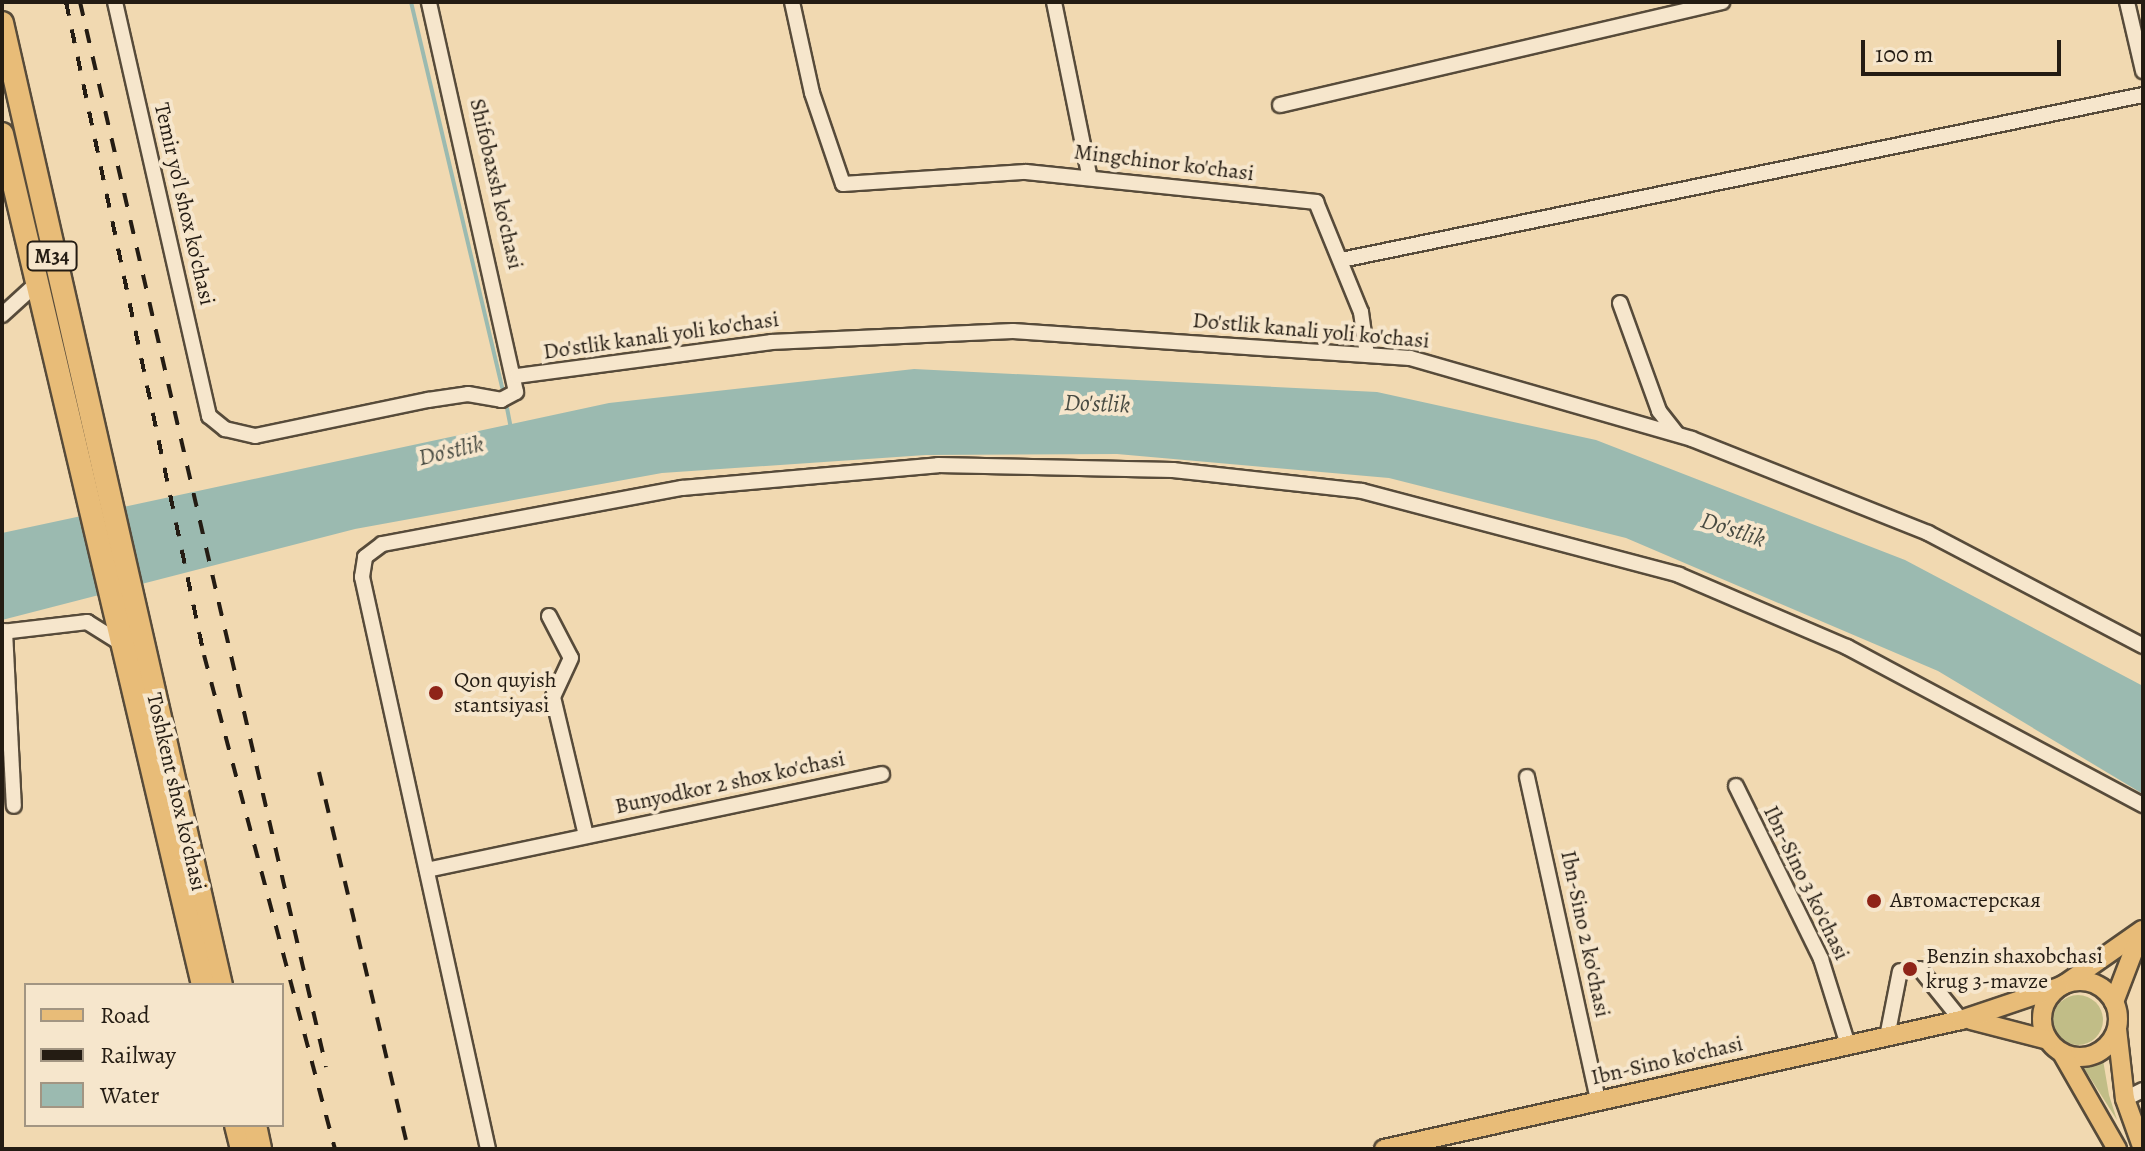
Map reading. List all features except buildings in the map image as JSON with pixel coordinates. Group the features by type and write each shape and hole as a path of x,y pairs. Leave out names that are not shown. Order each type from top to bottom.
{"highway":[{"name":"M34","path":"2,23 98,490"},
{"name":"M34","path":"2,134 35,285 98,490"},
{"path":"98,490 124,602"},
{"name":"Toshkent shox ko'chasi","path":"124,602 121,643 203,983"},
{"name":"Toshkent shox ko'chasi","path":"124,602 220,983"},
{"path":"236,1127 242,1149"},
{"path":"255,1127 260,1149"}],"main road":[{"path":"2117,1149 2055,1047 2041,1017 2062,985 2142,929"},
{"path":"2142,929 2114,1002 2125,1099 2143,1149"},
{"path":"1961,1020 2062,985 2093,983 2114,1002"},
{"name":"Ibn-Sino ko'chasi","path":"1384,1149 1961,1020"},
{"path":"1961,1020 2000,1023 2055,1047 2101,1051 2117,1029"}],"street":[{"name":"Temir yo'l shox ko'chasi","path":"115,2 209,416 225,429 255,436 455,396 501,400 516,392 517,376"},
{"name":"Shifobaxsh ko'chasi","path":"429,2 517,376"},
{"name":"Mingchinor ko'chasi","path":"792,2 812,93 843,184 1089,174 1316,202 1341,260 1367,355"},
{"path":"1054,2 1089,174"},
{"path":"1280,105 1722,2"},
{"path":"2127,2 2143,71"},
{"path":"1341,260 2143,95"},
{"path":"2,315 35,285"},
{"path":"1620,303 1659,411 1677,434"},
{"name":"Do'stlik kanali yoli ko'chasi","path":"517,376 771,342 1013,331 1410,358 1677,434 1928,533 2143,646"},
{"path":"488,1149 362,577 365,557 382,544 682,488 938,465 1173,470 1362,491 1679,575 1847,647 2143,805"},
{"path":"549,616 571,658 553,697 586,836"},
{"path":"14,806 4,632 87,622 121,643"},
{"name":"Bunyodkor 2 shox ko'chasi","path":"427,870 882,774"},
{"name":"Ibn-Sino 2 ko'chasi","path":"1527,777 1598,1101"},
{"name":"Ibn-Sino 3 ko'chasi","path":"1736,786 1821,959 1848,1045"},
{"path":"1920,969 1961,1020"},
{"path":"1887,1037 1900,971"},
{"path":"2125,1099 2143,1090"}],"shaded area":[{"path":"2078,995 2096,1002 2103,1020 2096,1038 2078,1045 2060,1038 2053,1020 2060,1002"},
{"path":"2103,1060 2109,1095 2117,1120 2082,1065"}],"water":[{"name":"Do'stlik","path":"914,369 1377,392 1596,440 1905,560 2143,686 2143,794 1938,671 1626,538 1389,478 1117,454 926,455 662,473 355,529 2,620 2,533 609,403"}],"waterway":[{"path":"411,2 502,387"},
{"path":"507,408 511,428"}],"railway":[{"path":"66,2 204,655 335,1149"},
{"path":"80,2 326,1067"},
{"path":"319,772 408,1149"}],"place":[{"name":"Qon quyish stantsiyasi","path":"436,693"},
{"name":"Автомастерская","path":"1874,901"},
{"name":"Benzin shaxobchasi krug 3-mavze","path":"1910,969"}]}
